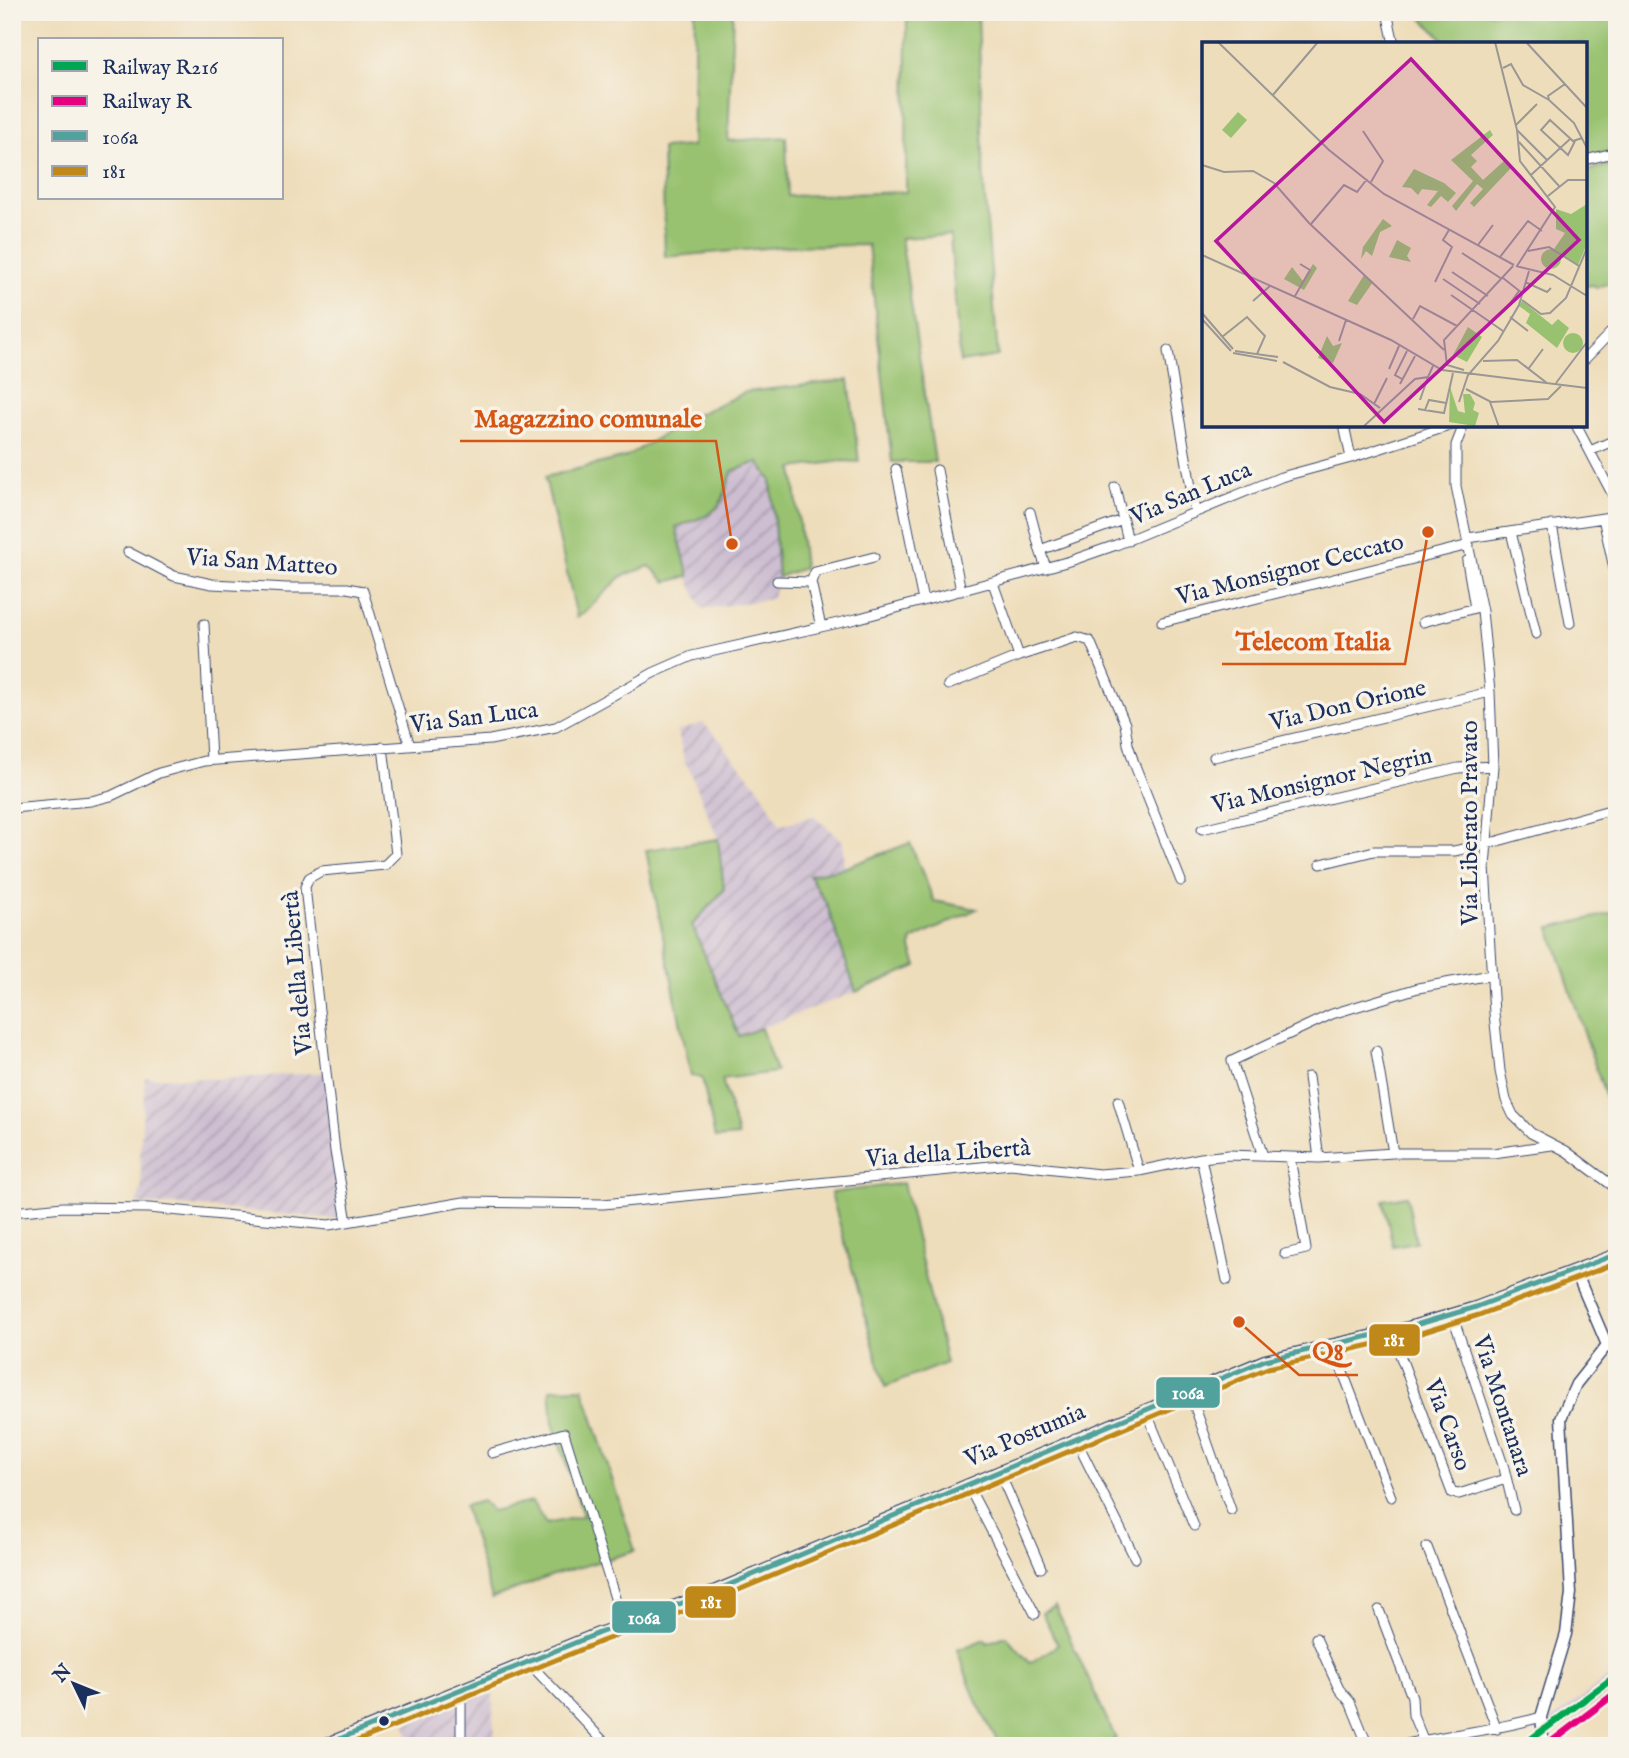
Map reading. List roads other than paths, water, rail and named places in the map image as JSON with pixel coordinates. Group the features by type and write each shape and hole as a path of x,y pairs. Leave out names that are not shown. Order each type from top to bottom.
{"main road":[{"name":"Via Postumia","path":"321,1746 527,1661 707,1594 1265,1360 1452,1314 1617,1254"},
{"path":"1544,1746 1541,1717 1566,1633 1570,1593 1561,1418 1576,1384 1607,1345 1575,1270"}],"street":[{"path":"1387,12 1394,42"},
{"path":"1587,160 1617,152"},
{"path":"1587,357 1617,326"},
{"path":"1168,351 1195,512"},
{"path":"1344,427 1351,458"},
{"path":"1577,427 1617,503"},
{"name":"Via San Luca","path":"12,808 91,801 111,796 159,773 211,760 490,740 556,727 672,663 1046,568 1128,541 1281,477 1435,431 1457,429"},
{"name":"Via Liberato Pravato","path":"1457,429 1456,486 1482,611 1490,692 1493,766 1485,867 1491,975 1500,1071 1506,1100 1513,1115 1531,1133 1566,1151 1617,1189"},
{"path":"1590,451 1617,439"},
{"path":"897,469 923,601"},
{"path":"937,470 961,591"},
{"path":"1115,487 1128,541"},
{"path":"1030,512 1046,568"},
{"name":"Via Monsignor Ceccato","path":"1161,622 1511,532 1617,516"},
{"path":"1603,518 1617,582"},
{"path":"1040,550 1123,520"},
{"path":"1552,525 1570,622"},
{"path":"1511,532 1536,634"},
{"path":"1423,622 1475,608 1467,543"},
{"name":"Via San Matteo","path":"128,552 174,576 212,584 347,588 363,591 410,746"},
{"path":"821,627 811,582 815,572 874,556"},
{"path":"777,582 811,582"},
{"path":"993,583 1019,656"},
{"path":"204,624 211,760"},
{"path":"948,685 1019,656 1077,637 1090,641 1125,724 1134,763 1181,881"},
{"name":"Via Don Orione","path":"1214,757 1490,692"},
{"name":"Via della Libertà","path":"347,1222 335,1151 305,887 309,878 321,871 385,865 396,854 383,747"},
{"name":"Via Monsignor Negrin","path":"1202,829 1458,768 1493,766"},
{"path":"1321,864 1374,850 1454,850 1487,844 1617,808"},
{"path":"1264,1156 1232,1061 1332,1014 1418,988 1491,975"},
{"path":"1376,1051 1393,1153"},
{"path":"1308,1077 1319,1158"},
{"path":"1118,1101 1139,1171"},
{"name":"Via della Libertà","path":"12,1212 62,1207 149,1208 329,1225 464,1202 603,1204 1011,1164 1099,1174 1139,1171 1229,1155 1319,1158 1393,1153 1493,1153 1552,1145"},
{"path":"1201,1158 1227,1280"},
{"path":"1285,1254 1306,1250 1290,1158"},
{"name":"Via Montanara","path":"1452,1314 1514,1510"},
{"name":"Via Carso","path":"1391,1331 1452,1493 1459,1494 1506,1479"},
{"path":"1332,1344 1391,1497"},
{"path":"1607,1345 1617,1355"},
{"path":"1189,1390 1231,1510"},
{"path":"1145,1409 1194,1526"},
{"path":"492,1453 564,1433 623,1624"},
{"path":"1075,1438 1135,1558"},
{"path":"999,1471 1041,1568"},
{"path":"967,1484 1035,1614"},
{"path":"1427,1547 1497,1728"},
{"path":"1379,1610 1412,1697 1413,1715 1423,1740"},
{"path":"1316,1638 1339,1689 1350,1702 1368,1746"},
{"path":"527,1661 608,1746"},
{"path":"461,1689 461,1746"},
{"path":"1399,1746 1541,1717"}],"rail line":[{"name":"R216","path":"1522,1746 1617,1675"},
{"name":"R","path":"1546,1746 1617,1692"}],"place":[{"name":"Telecom Italia","path":"1428,532"},
{"name":"Magazzino comunale","path":"732,544"},
{"name":"Q8","path":"1239,1322"}]}
